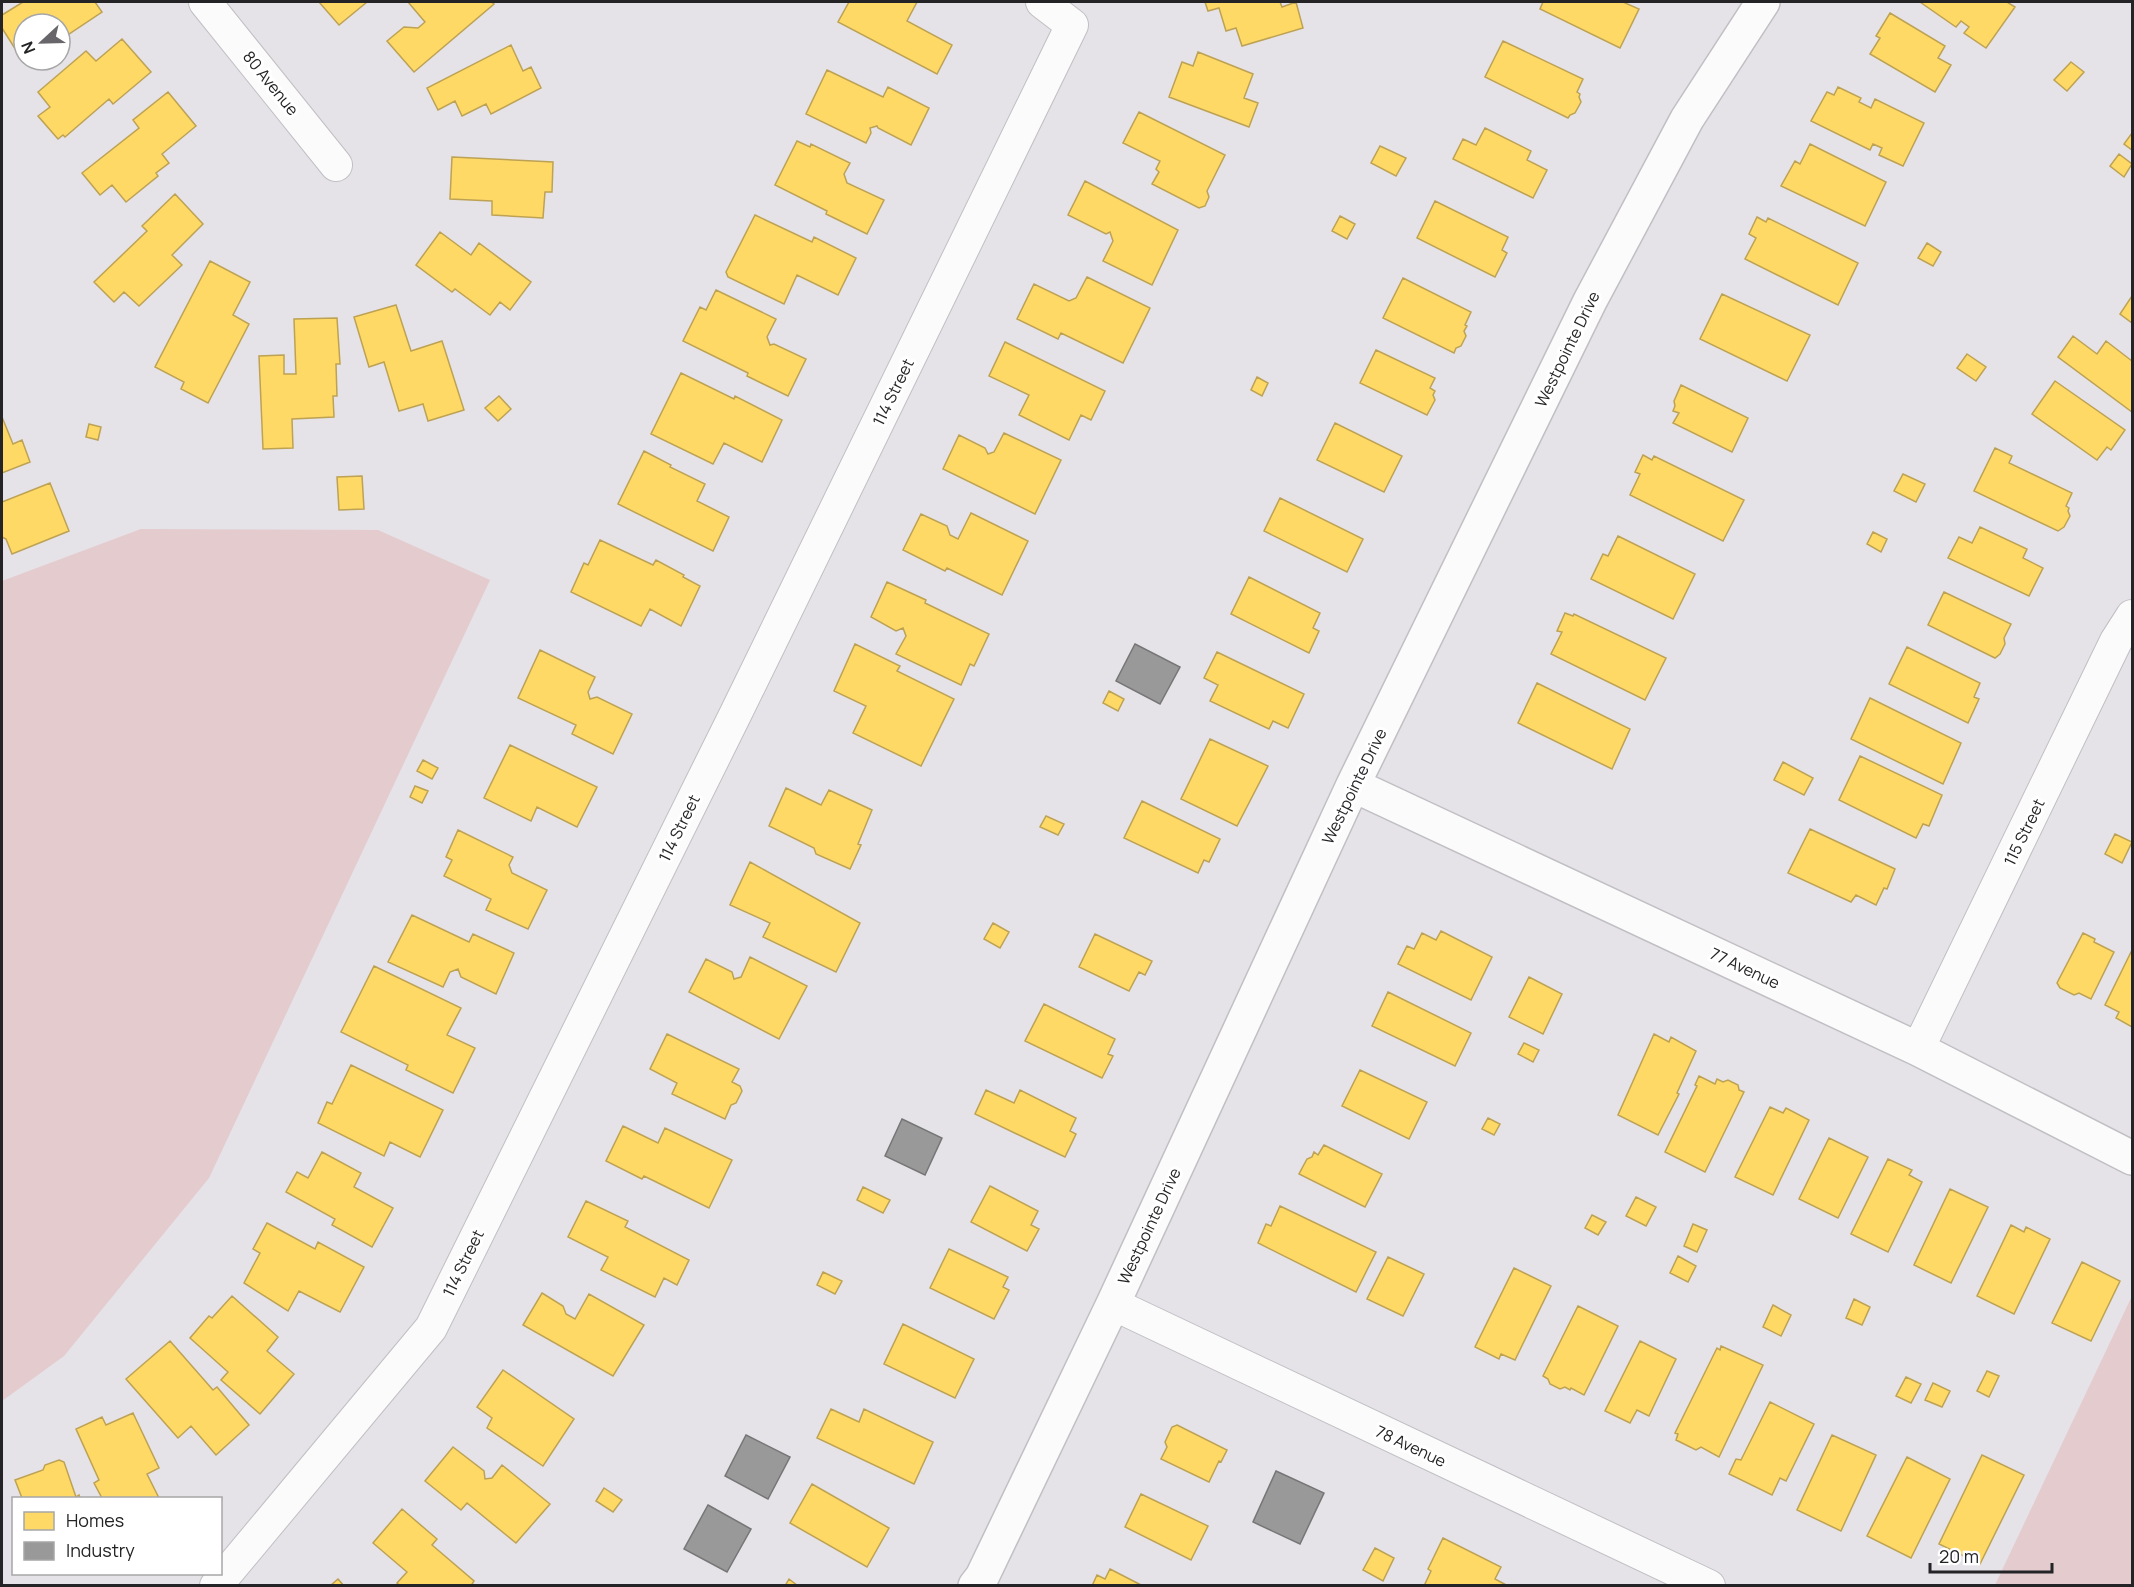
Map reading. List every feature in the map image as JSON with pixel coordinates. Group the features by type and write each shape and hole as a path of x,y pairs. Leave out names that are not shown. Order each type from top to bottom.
{"street":[{"name":"80 Avenue","path":"205,2 336,165"},
{"name":"114 Street","path":"216,1586 431,1328 735,715 1072,25 1042,2"},
{"name":"Westpointe Drive","path":"975,1586 1113,1304 1353,785 1590,301 1688,119 1763,2"},
{"name":"115 Street","path":"1918,1049 2116,641 2133,616"},
{"name":"77 Avenue","path":"1353,785 1918,1049 2133,1158"},
{"name":"78 Avenue","path":"1113,1304 1652,1574 1709,1586"}],"shaded area":[{"path":"141,529 378,530 490,580 209,1178 64,1356 2,1401 2,581"},
{"path":"2132,1296 2132,1585 1995,1585"}],"building: Homes":[{"path":"23,2 95,2 102,12 72,32 72,12 12,12 12,44 2,28 2,15"},
{"path":"319,2 367,2 339,25"},
{"path":"408,2 491,2 494,4 414,72 387,41 404,27 418,28 425,22"},
{"path":"849,2 917,2 907,21 952,45 937,74 838,22"},
{"path":"1205,2 1280,2 1282,7 1296,2 1303,28 1242,46 1236,28 1226,31 1219,8 1208,11"},
{"path":"1543,2 1623,2 1639,9 1620,48 1540,9"},
{"path":"1920,2 2007,2 2015,7 1986,48 1964,33 1969,27 1961,21 1956,27"},
{"path":"1890,13 1945,46 1938,58 1951,65 1935,92 1870,54 1880,38 1876,36"},
{"path":"122,39 151,72 113,104 109,99 65,137 63,135 58,139 38,116 50,107 38,92 61,72 72,72 72,63 86,51 96,61"},
{"path":"1503,41 1583,79 1577,92 1580,94 1581,102 1575,113 1568,118 1485,77"},
{"path":"511,45 523,71 531,67 541,88 491,114 486,104 462,116 455,101 438,110 427,88"},
{"path":"1198,52 1253,74 1244,98 1258,103 1249,127 1169,97 1182,62 1193,66"},
{"path":"2071,62 2084,72 2067,91 2054,80"},
{"path":"827,70 883,97 888,87 929,108 911,145 877,126 870,128 871,133 866,143 806,114"},
{"path":"1838,87 1861,98 1859,102 1871,108 1875,99 1924,123 1903,166 1879,155 1882,148 1873,144 1870,150 1811,121 1827,92 1834,95"},
{"path":"168,92 196,126 162,154 169,163 156,173 158,176 126,202 112,185 100,195 82,173 139,128 133,120"},
{"path":"1139,112 1225,155 1207,191 1209,197 1205,206 1199,208 1152,184 1159,172 1156,169 1160,161 1123,143"},
{"path":"1485,128 1531,151 1527,160 1547,170 1533,198 1453,159 1463,139 1476,145"},
{"path":"2132,133 2132,150 2124,144"},
{"path":"797,141 810,147 811,144 850,163 844,174 847,183 884,200 867,234 775,185"},
{"path":"1810,144 1886,182 1865,226 1781,186 1795,161 1800,164"},
{"path":"1380,146 1406,158 1396,176 1371,163"},
{"path":"2119,154 2132,164 2124,177 2110,166"},
{"path":"452,157 553,162 552,192 545,192 543,218 492,215 492,201 450,199"},
{"path":"1085,181 1178,230 1152,285 1103,261 1113,241 1110,232 1106,234 1068,215"},
{"path":"175,194 203,224 172,255 182,265 139,306 124,292 114,302 94,282 147,231 142,226"},
{"path":"1435,201 1508,237 1502,250 1507,253 1495,277 1417,238"},
{"path":"755,215 812,242 814,237 856,258 838,295 797,275 784,304 728,277 726,272"},
{"path":"1340,216 1355,224 1347,239 1332,231"},
{"path":"1757,217 1766,222 1768,218 1858,263 1838,305 1745,259 1756,238 1749,234"},
{"path":"440,232 471,255 479,243 531,282 510,310 500,302 490,315 455,289 452,292 416,265"},
{"path":"1927,243 1941,252 1933,266 1918,258"},
{"path":"210,261 250,282 233,315 249,324 208,403 181,389 184,382 155,367"},
{"path":"1087,277 1150,308 1123,363 1061,333 1058,339 1017,319 1034,284 1069,301 1076,298"},
{"path":"1403,278 1471,312 1465,325 1467,326 1464,331 1466,336 1454,353 1383,318"},
{"path":"716,290 776,319 767,337 770,345 774,344 806,359 788,396 747,376 748,373 683,341 700,307 706,310"},
{"path":"1722,294 1810,335 1787,381 1700,339"},
{"path":"2132,296 2132,323 2120,314"},
{"path":"396,305 411,351 442,341 464,410 428,421 423,404 399,411 384,362 369,367 354,317"},
{"path":"337,318 340,364 336,364 337,396 333,396 334,417 292,419 293,448 263,449 259,356 284,355 284,374 296,374 294,319"},
{"path":"2073,336 2097,354 2106,341 2132,361 2132,412 2058,357"},
{"path":"1005,342 1105,391 1091,420 1081,415 1069,440 1019,415 1029,395 989,376"},
{"path":"1376,350 1435,378 1430,388 1435,391 1433,395 1435,400 1427,415 1360,383"},
{"path":"1967,354 1986,367 1976,381 1957,368"},
{"path":"681,373 734,399 735,396 782,420 762,462 724,443 713,464 651,434"},
{"path":"1257,377 1268,383 1262,396 1251,390"},
{"path":"2055,381 2125,430 2111,450 2107,447 2097,460 2032,414"},
{"path":"1681,385 1748,418 1732,452 1673,423 1679,413 1673,411 1674,401"},
{"path":"499,396 511,409 498,421 485,408"},
{"path":"2,417 13,444 22,440 30,462 2,473"},
{"path":"1335,423 1402,456 1384,492 1317,460"},
{"path":"89,424 101,427 98,440 86,437"},
{"path":"1004,433 1061,460 1035,514 943,469 959,435 985,448 988,454 994,452"},
{"path":"1995,448 2012,456 2009,463 2072,493 2066,506 2069,508 2070,516 2064,527 2058,531 1974,491"},
{"path":"644,451 705,484 697,501 729,517 713,551 618,504"},
{"path":"1643,455 1652,460 1654,456 1744,500 1723,541 1630,495 1640,474 1635,472"},
{"path":"1903,474 1925,484 1916,502 1894,491"},
{"path":"362,476 364,509 339,510 337,477"},
{"path":"50,483 69,531 12,554 6,539 2,537 2,502"},
{"path":"1280,498 1363,539 1347,572 1264,531"},
{"path":"971,513 1028,541 1002,595 947,568 945,571 903,550 921,514 947,526 950,535 958,539"},
{"path":"1980,527 2027,549 2023,558 2043,568 2029,596 1948,558 1959,537 1972,543"},
{"path":"1873,532 1887,539 1881,552 1867,544"},
{"path":"1618,536 1695,574 1673,619 1591,579 1603,554 1608,556"},
{"path":"600,540 653,565 656,560 700,586 681,626 650,609 641,626 571,592 584,563 588,565"},
{"path":"1249,577 1320,613 1313,628 1319,631 1309,653 1231,614"},
{"path":"887,582 989,634 974,666 970,664 961,685 896,654 906,636 903,628 896,631 871,617"},
{"path":"1944,592 2011,624 2000,654 1995,658 1928,625"},
{"path":"1565,613 1573,616 1574,614 1666,658 1645,700 1551,654 1562,632 1557,631"},
{"path":"855,644 900,666 897,671 954,699 921,766 853,733 866,706 834,691"},
{"path":"1907,647 1980,683 1974,697 1979,699 1968,723 1889,684"},
{"path":"540,650 595,677 588,692 590,699 597,697 632,714 613,754 572,734 576,725 518,698"},
{"path":"1217,652 1304,694 1288,728 1273,721 1269,729 1210,701 1218,685 1204,678"},
{"path":"1537,683 1630,729 1612,769 1518,723"},
{"path":"1109,691 1124,699 1118,711 1103,703"},
{"path":"1870,698 1961,743 1943,784 1851,739"},
{"path":"1210,739 1268,766 1237,826 1181,799"},
{"path":"510,745 597,787 577,827 537,807 531,821 484,798"},
{"path":"1860,756 1942,795 1929,826 1923,824 1916,838 1839,800"},
{"path":"423,760 438,768 432,779 417,771"},
{"path":"1783,762 1813,778 1804,795 1774,780"},
{"path":"415,786 428,791 422,803 410,797"},
{"path":"786,788 821,805 829,790 872,810 858,844 861,845 850,869 816,854 814,848 769,826"},
{"path":"1142,801 1220,839 1209,862 1204,860 1198,873 1124,838"},
{"path":"1046,816 1064,824 1058,835 1040,827"},
{"path":"1810,829 1895,869 1887,889 1884,888 1876,905 1856,895 1851,902 1788,873"},
{"path":"458,830 513,857 509,865 512,873 547,890 528,929 486,910 491,899 444,876 452,860 446,857"},
{"path":"2115,834 2132,842 2122,863 2105,854"},
{"path":"750,862 860,923 836,972 763,937 770,923 730,905"},
{"path":"412,915 469,942 473,934 514,953 496,994 461,977 458,969 450,972 443,987 388,962"},
{"path":"993,923 1009,932 1000,948 984,939"},
{"path":"1441,931 1492,957 1471,1000 1398,964 1407,946 1414,949 1422,933 1436,940"},
{"path":"2083,933 2095,939 2094,942 2114,952 2091,999 2079,993 2074,995 2060,988 2057,983"},
{"path":"1095,934 1152,961 1145,975 1139,972 1129,991 1079,967"},
{"path":"2132,950 2132,1027 2116,1018 2119,1012 2105,1005"},
{"path":"750,957 807,986 779,1039 689,992 706,959 732,972 734,979 741,977"},
{"path":"374,966 461,1008 447,1035 475,1048 453,1093 406,1070 408,1065 341,1032"},
{"path":"1529,977 1562,994 1543,1034 1509,1017"},
{"path":"1388,992 1471,1033 1455,1066 1372,1026"},
{"path":"1044,1004 1115,1039 1108,1054 1113,1056 1102,1078 1025,1041"},
{"path":"667,1034 739,1069 732,1082 740,1086 742,1091 736,1103 731,1105 725,1119 672,1094 677,1083 650,1069"},
{"path":"1654,1034 1669,1042 1671,1037 1696,1051 1677,1093 1679,1094 1658,1135 1618,1115"},
{"path":"1524,1043 1539,1050 1533,1062 1518,1054"},
{"path":"351,1065 443,1110 420,1157 390,1142 384,1156 318,1123 327,1102 332,1104"},
{"path":"1360,1070 1427,1102 1409,1139 1342,1106"},
{"path":"1699,1076 1715,1084 1717,1079 1723,1082 1728,1080 1738,1085 1739,1090 1744,1092 1705,1172 1665,1152 1697,1086 1695,1085"},
{"path":"986,1090 1014,1103 1020,1090 1076,1118 1070,1131 1076,1134 1065,1157 975,1114"},
{"path":"1770,1107 1783,1113 1786,1108 1809,1120 1773,1195 1735,1177"},
{"path":"1488,1118 1500,1124 1494,1135 1482,1129"},
{"path":"623,1126 658,1143 665,1128 732,1160 709,1208 644,1176 642,1179 606,1161"},
{"path":"1829,1138 1868,1157 1838,1218 1799,1199"},
{"path":"1324,1145 1382,1174 1365,1207 1299,1174 1307,1159 1312,1157 1314,1152 1318,1155"},
{"path":"322,1152 361,1173 354,1187 393,1208 372,1247 332,1225 335,1219 286,1192 297,1172 308,1178"},
{"path":"1888,1159 1912,1170 1909,1175 1922,1182 1888,1252 1851,1234"},
{"path":"990,1186 1038,1211 1031,1225 1039,1229 1027,1251 971,1222"},
{"path":"863,1187 890,1200 883,1213 857,1200"},
{"path":"1950,1189 1988,1207 1951,1283 1914,1265"},
{"path":"1636,1197 1656,1207 1646,1226 1626,1216"},
{"path":"586,1201 628,1221 625,1227 689,1260 677,1285 664,1278 655,1297 601,1270 608,1257 568,1237"},
{"path":"1280,1206 1376,1252 1356,1292 1258,1243 1266,1224 1271,1226"},
{"path":"1592,1215 1606,1222 1598,1235 1585,1228"},
{"path":"267,1223 315,1249 318,1242 364,1267 340,1312 299,1291 288,1311 244,1283 260,1253 253,1249"},
{"path":"1693,1224 1707,1230 1697,1252 1684,1246"},
{"path":"2011,1225 2024,1232 2026,1227 2050,1239 2014,1314 1977,1296"},
{"path":"949,1249 1008,1277 1003,1287 1009,1290 994,1319 930,1288"},
{"path":"1678,1256 1696,1266 1688,1282 1670,1273"},
{"path":"1388,1257 1424,1274 1403,1316 1367,1299"},
{"path":"2082,1262 2120,1281 2091,1341 2052,1323"},
{"path":"1514,1268 1551,1286 1515,1360 1501,1354 1499,1359 1475,1347"},
{"path":"823,1272 842,1281 835,1294 817,1285"},
{"path":"542,1293 563,1306 566,1314 575,1319 589,1294 644,1325 613,1376 523,1325"},
{"path":"232,1296 278,1337 267,1351 294,1374 260,1414 221,1380 228,1372 190,1338 209,1316 212,1318"},
{"path":"1854,1299 1870,1307 1862,1325 1846,1318"},
{"path":"1773,1305 1791,1315 1781,1336 1763,1327"},
{"path":"1578,1306 1618,1326 1584,1395 1571,1388 1570,1390 1565,1387 1560,1389 1550,1384 1543,1376"},
{"path":"903,1324 974,1359 955,1398 884,1364"},
{"path":"170,1341 213,1390 217,1387 249,1425 216,1455 191,1426 178,1438 126,1379"},
{"path":"1640,1341 1676,1359 1649,1416 1637,1410 1630,1423 1605,1411"},
{"path":"1721,1346 1763,1365 1719,1457 1701,1447 1696,1450 1676,1440 1678,1434 1675,1433 1717,1348 1720,1350"},
{"path":"503,1370 574,1419 543,1466 487,1428 492,1418 477,1407"},
{"path":"1987,1371 1999,1376 1989,1397 1977,1391"},
{"path":"1906,1377 1921,1384 1911,1403 1896,1396"},
{"path":"1933,1383 1950,1391 1942,1407 1925,1400"},
{"path":"1770,1402 1814,1424 1786,1481 1780,1478 1772,1495 1729,1474 1736,1459 1741,1460"},
{"path":"831,1409 859,1422 864,1409 933,1442 914,1484 817,1438"},
{"path":"133,1413 159,1468 147,1474 158,1497 101,1497 94,1483 99,1480 76,1429 102,1417 106,1425"},
{"path":"1177,1425 1227,1450 1209,1482 1161,1459 1172,1427"},
{"path":"1832,1435 1876,1455 1841,1531 1797,1510"},
{"path":"453,1447 484,1471 485,1479 492,1478 502,1465 550,1504 516,1543 467,1503 461,1510 425,1481"},
{"path":"1982,1455 2024,1475 1980,1564 1939,1544"},
{"path":"1907,1457 1950,1479 1911,1558 1867,1536"},
{"path":"59,1460 64,1462 76,1497 22,1497 15,1480 43,1470 45,1465"},
{"path":"812,1484 889,1528 867,1567 790,1523"},
{"path":"604,1488 622,1500 613,1512 596,1501"},
{"path":"1141,1494 1208,1526 1191,1560 1125,1527"},
{"path":"402,1509 437,1539 432,1545 474,1581 471,1586 400,1586 397,1583 407,1572 373,1543"},
{"path":"1443,1538 1501,1567 1495,1579 1508,1586 1424,1586 1431,1571 1428,1569"},
{"path":"1375,1548 1394,1558 1383,1581 1363,1570"},
{"path":"1110,1569 1143,1586 1092,1586 1097,1575 1105,1579"},
{"path":"338,1579 344,1586 330,1586"},
{"path":"789,1579 798,1586 785,1586"}],"building: Industry":[{"path":"1135,644 1180,667 1160,704 1116,681"},
{"path":"902,1119 942,1138 925,1175 885,1156"},
{"path":"746,1435 790,1457 768,1499 725,1476"},
{"path":"1276,1471 1324,1493 1300,1544 1253,1522"},
{"path":"708,1505 751,1529 727,1572 684,1549"}]}
